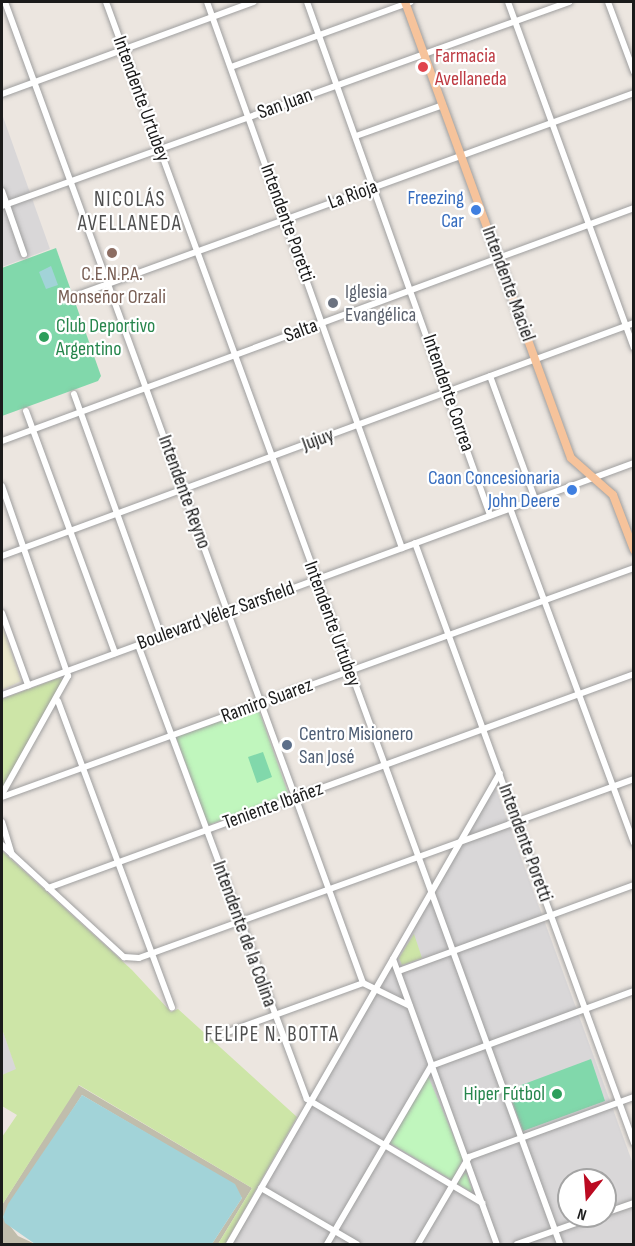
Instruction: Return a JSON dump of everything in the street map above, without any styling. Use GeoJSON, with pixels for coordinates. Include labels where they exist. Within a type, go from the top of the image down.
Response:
{"type":"FeatureCollection","features":[{"type":"Feature","properties":{"kind":"main road","name":"Intendente Maciel"},"geometry":{"type":"LineString","coordinates":[[407,2],[571,458],[613,495],[633,550]]}},
{"type":"Feature","properties":{"kind":"street","name":"Intendente Reyno"},"geometry":{"type":"LineString","coordinates":[[5,2],[363,983]]}},
{"type":"Feature","properties":{"kind":"street","name":"Intendente Urtubey"},"geometry":{"type":"LineString","coordinates":[[106,2],[560,1245]]}},
{"type":"Feature","properties":{"kind":"street","name":"Intendente Poretti"},"geometry":{"type":"LineString","coordinates":[[207,2],[324,323],[402,548]]}},
{"type":"Feature","properties":{"kind":"street"},"geometry":{"type":"LineString","coordinates":[[2,94],[254,2]]}},
{"type":"Feature","properties":{"kind":"street","name":"Intendente Correa"},"geometry":{"type":"LineString","coordinates":[[307,2],[449,392],[490,515]]}},
{"type":"Feature","properties":{"kind":"street"},"geometry":{"type":"LineString","coordinates":[[231,67],[407,2]]}},
{"type":"Feature","properties":{"kind":"street"},"geometry":{"type":"LineString","coordinates":[[508,2],[633,348]]}},
{"type":"Feature","properties":{"kind":"street","name":"San Juan"},"geometry":{"type":"LineString","coordinates":[[4,205],[569,2]]}},
{"type":"Feature","properties":{"kind":"street"},"geometry":{"type":"LineString","coordinates":[[608,2],[633,72]]}},
{"type":"Feature","properties":{"kind":"street","name":"La Rioja"},"geometry":{"type":"LineString","coordinates":[[72,297],[633,93]]}},
{"type":"Feature","properties":{"kind":"street"},"geometry":{"type":"LineString","coordinates":[[356,136],[443,105]]}},
{"type":"Feature","properties":{"kind":"street"},"geometry":{"type":"LineString","coordinates":[[2,191],[4,205],[24,254]]}},
{"type":"Feature","properties":{"kind":"street","name":"Salta"},"geometry":{"type":"LineString","coordinates":[[2,441],[633,208]]}},
{"type":"Feature","properties":{"kind":"street","name":"Jujuy"},"geometry":{"type":"LineString","coordinates":[[2,556],[633,323]]}},
{"type":"Feature","properties":{"kind":"street"},"geometry":{"type":"LineString","coordinates":[[489,376],[535,499]]}},
{"type":"Feature","properties":{"kind":"street"},"geometry":{"type":"LineString","coordinates":[[74,394],[161,636]]}},
{"type":"Feature","properties":{"kind":"street"},"geometry":{"type":"LineString","coordinates":[[26,411],[115,653]]}},
{"type":"Feature","properties":{"kind":"street","name":"Boulevard Vélez Sarsfield"},"geometry":{"type":"LineString","coordinates":[[2,695],[633,463]]}},
{"type":"Feature","properties":{"kind":"street"},"geometry":{"type":"LineString","coordinates":[[2,486],[68,670],[58,700],[2,795]]}},
{"type":"Feature","properties":{"kind":"street"},"geometry":{"type":"LineString","coordinates":[[510,508],[633,843]]}},
{"type":"Feature","properties":{"kind":"street","name":"Intendente Poretti"},"geometry":{"type":"LineString","coordinates":[[415,543],[633,1143]]}},
{"type":"Feature","properties":{"kind":"street","name":"Ramiro Suarez"},"geometry":{"type":"LineString","coordinates":[[2,795],[633,568]]}},
{"type":"Feature","properties":{"kind":"street"},"geometry":{"type":"LineString","coordinates":[[2,613],[28,685]]}},
{"type":"Feature","properties":{"kind":"street","name":"Intendente de la Colina"},"geometry":{"type":"LineString","coordinates":[[138,645],[274,1015],[303,1091],[311,1102]]}},
{"type":"Feature","properties":{"kind":"street","name":"Teniente Ibáñez"},"geometry":{"type":"LineString","coordinates":[[48,888],[633,674]]}},
{"type":"Feature","properties":{"kind":"street"},"geometry":{"type":"LineString","coordinates":[[58,700],[171,1008]]}},
{"type":"Feature","properties":{"kind":"street"},"geometry":{"type":"LineString","coordinates":[[229,1245],[500,773]]}},
{"type":"Feature","properties":{"kind":"street"},"geometry":{"type":"LineString","coordinates":[[2,845],[124,957],[139,958],[633,779]]}},
{"type":"Feature","properties":{"kind":"street"},"geometry":{"type":"LineString","coordinates":[[2,822],[12,855]]}},
{"type":"Feature","properties":{"kind":"street"},"geometry":{"type":"LineString","coordinates":[[399,971],[633,885]]}},
{"type":"Feature","properties":{"kind":"street"},"geometry":{"type":"LineString","coordinates":[[393,959],[497,1245]]}},
{"type":"Feature","properties":{"kind":"street"},"geometry":{"type":"LineString","coordinates":[[214,1037],[363,983],[377,987],[410,1006]]}},
{"type":"Feature","properties":{"kind":"street"},"geometry":{"type":"LineString","coordinates":[[327,1245],[431,1066],[633,991]]}},
{"type":"Feature","properties":{"kind":"street"},"geometry":{"type":"LineString","coordinates":[[418,1245],[467,1161],[633,1097]]}},
{"type":"Feature","properties":{"kind":"street"},"geometry":{"type":"LineString","coordinates":[[311,1102],[482,1203]]}},
{"type":"Feature","properties":{"kind":"street"},"geometry":{"type":"LineString","coordinates":[[261,1188],[357,1245]]}},
{"type":"Feature","properties":{"kind":"street"},"geometry":{"type":"LineString","coordinates":[[617,1209],[633,1203]]}},
{"type":"Feature","properties":{"kind":"street"},"geometry":{"type":"LineString","coordinates":[[517,1245],[563,1228]]}},
{"type":"Feature","properties":{"kind":"shaded area"},"geometry":{"type":"Polygon","coordinates":[[[2,114],[50,249],[2,267],[2,114]]]}},
{"type":"Feature","properties":{"kind":"shaded area"},"geometry":{"type":"Polygon","coordinates":[[[493,780],[633,1164],[633,1244],[229,1244],[493,780]]]}},
{"type":"Feature","properties":{"kind":"shaded area"},"geometry":{"type":"Polygon","coordinates":[[[2,1029],[17,1070],[2,1075],[2,1029]]]}},
{"type":"Feature","properties":{"kind":"shaded area"},"geometry":{"type":"Polygon","coordinates":[[[78,1085],[252,1188],[218,1244],[212,1244],[242,1198],[229,1182],[82,1095],[3,1217],[18,1236],[35,1244],[2,1244],[2,1205],[78,1085]]]}},
{"type":"Feature","properties":{"kind":"green space","name":"Club Deportivo Argentino"},"geometry":{"type":"Polygon","coordinates":[[[56,248],[101,376],[98,381],[2,416],[2,268],[56,248]]]}},
{"type":"Feature","properties":{"kind":"green space"},"geometry":{"type":"Polygon","coordinates":[[[2,625],[21,681],[2,690],[2,625]]]}},
{"type":"Feature","properties":{"kind":"green space"},"geometry":{"type":"Polygon","coordinates":[[[59,678],[63,680],[2,788],[2,699],[59,678]]]}},
{"type":"Feature","properties":{"kind":"green space"},"geometry":{"type":"Polygon","coordinates":[[[258,708],[289,796],[208,825],[176,737],[258,708]]]}},
{"type":"Feature","properties":{"kind":"green space"},"geometry":{"type":"Polygon","coordinates":[[[263,752],[272,777],[257,783],[248,757],[263,752]]]}},
{"type":"Feature","properties":{"kind":"green space"},"geometry":{"type":"Polygon","coordinates":[[[2,851],[132,970],[171,1012],[178,1009],[297,1117],[225,1244],[218,1244],[252,1188],[79,1085],[2,1205],[2,1137],[17,1115],[2,1106],[2,1075],[16,1069],[2,1029],[2,851]]]}},
{"type":"Feature","properties":{"kind":"green space"},"geometry":{"type":"Polygon","coordinates":[[[414,934],[422,958],[402,965],[399,958],[414,934]]]}},
{"type":"Feature","properties":{"kind":"green space","name":"Hiper Fútbol"},"geometry":{"type":"Polygon","coordinates":[[[591,1059],[605,1101],[523,1131],[508,1090],[591,1059]]]}},
{"type":"Feature","properties":{"kind":"green space"},"geometry":{"type":"Polygon","coordinates":[[[428,1076],[463,1159],[452,1180],[390,1143],[428,1076]]]}},
{"type":"Feature","properties":{"kind":"green space"},"geometry":{"type":"Polygon","coordinates":[[[466,1172],[472,1190],[471,1192],[457,1183],[466,1172]]]}},
{"type":"Feature","properties":{"kind":"water"},"geometry":{"type":"Polygon","coordinates":[[[51,266],[58,285],[46,289],[39,272],[51,266]]]}},
{"type":"Feature","properties":{"kind":"water"},"geometry":{"type":"Polygon","coordinates":[[[82,1095],[235,1184],[242,1198],[212,1244],[35,1244],[5,1223],[3,1217],[8,1204],[82,1095]]]}},
{"type":"Feature","properties":{"kind":"place","name":"Farmacia Avellaneda"},"geometry":{"type":"Point","coordinates":[423,67]}},
{"type":"Feature","properties":{"kind":"place","name":"Freezing Car"},"geometry":{"type":"Point","coordinates":[476,210]}},
{"type":"Feature","properties":{"kind":"place","name":"C.E.N.P.A. Monseñor Orzali"},"geometry":{"type":"Point","coordinates":[112,253]}},
{"type":"Feature","properties":{"kind":"place","name":"Iglesia Evangélica"},"geometry":{"type":"Point","coordinates":[333,303]}},
{"type":"Feature","properties":{"kind":"place","name":"Club Deportivo Argentino"},"geometry":{"type":"Point","coordinates":[44,337]}},
{"type":"Feature","properties":{"kind":"place","name":"Caon Concesionaria John Deere"},"geometry":{"type":"Point","coordinates":[572,490]}},
{"type":"Feature","properties":{"kind":"place","name":"Centro Misionero San José"},"geometry":{"type":"Point","coordinates":[287,745]}},
{"type":"Feature","properties":{"kind":"place","name":"Hiper Fútbol"},"geometry":{"type":"Point","coordinates":[557,1094]}},
{"type":"Feature","properties":{"kind":"district","name":"NICOLÁS AVELLANEDA"},"geometry":{"type":"Point","coordinates":[130,212]}},
{"type":"Feature","properties":{"kind":"district","name":"FELIPE N. BOTTA"},"geometry":{"type":"Point","coordinates":[272,1035]}}]}
